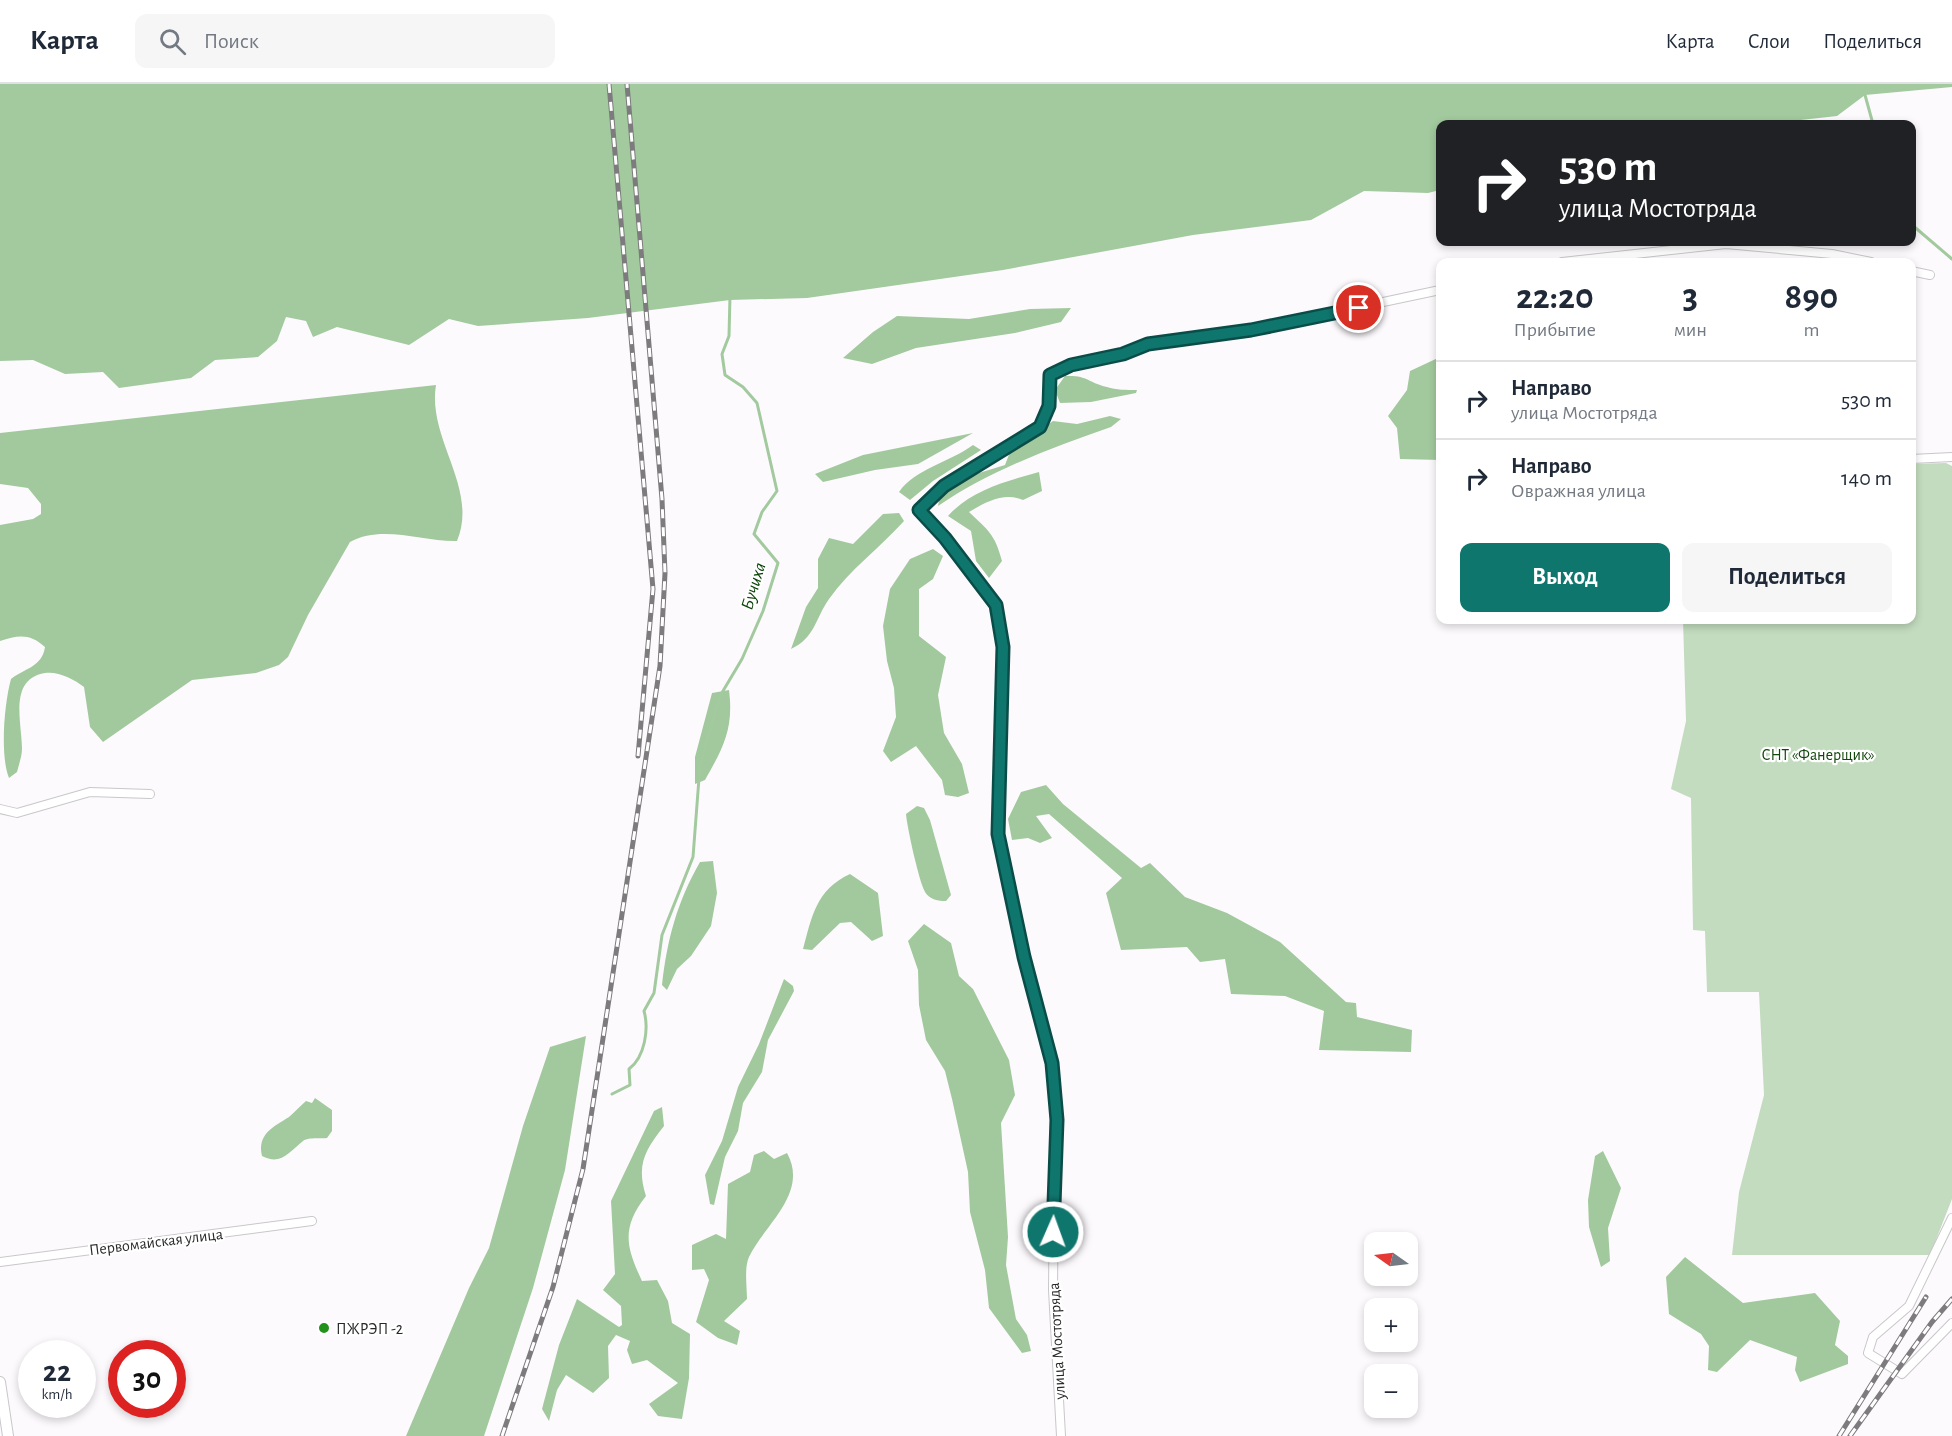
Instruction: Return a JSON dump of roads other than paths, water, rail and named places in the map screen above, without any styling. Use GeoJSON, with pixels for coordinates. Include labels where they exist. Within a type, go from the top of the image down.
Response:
{"type":"FeatureCollection","features":[{"type":"Feature","properties":{"kind":"street"},"geometry":{"type":"LineString","coordinates":[[1598,258],[1708,246]]}},
{"type":"Feature","properties":{"kind":"street"},"geometry":{"type":"LineString","coordinates":[[1747,246],[1852,258]]}},
{"type":"Feature","properties":{"kind":"street"},"geometry":{"type":"LineString","coordinates":[[1916,272],[1930,275]]}},
{"type":"Feature","properties":{"kind":"street","name":"улица Мостотряда"},"geometry":{"type":"LineString","coordinates":[[1061,1436],[1053,1290],[1055,1091],[1052,1063],[1024,957],[998,834],[1003,647],[996,605],[945,538],[919,510],[944,486],[1040,427],[1049,406],[1050,375],[1071,365],[1123,354],[1148,344],[1275,326],[1436,291]]}},
{"type":"Feature","properties":{"kind":"street"},"geometry":{"type":"LineString","coordinates":[[1916,459],[1952,457]]}},
{"type":"Feature","properties":{"kind":"street"},"geometry":{"type":"LineString","coordinates":[[0,809],[17,813],[90,792],[150,794]]}},
{"type":"Feature","properties":{"kind":"street"},"geometry":{"type":"LineString","coordinates":[[1952,1218],[1909,1306],[1873,1337],[1868,1353],[1902,1374],[1952,1323]]}},
{"type":"Feature","properties":{"kind":"street","name":"Первомайская улица"},"geometry":{"type":"LineString","coordinates":[[0,1262],[312,1221]]}},
{"type":"Feature","properties":{"kind":"street"},"geometry":{"type":"LineString","coordinates":[[0,1382],[8,1436]]}},
{"type":"Feature","properties":{"kind":"waterway"},"geometry":{"type":"LineString","coordinates":[[1865,95],[1872,120]]}},
{"type":"Feature","properties":{"kind":"waterway"},"geometry":{"type":"LineString","coordinates":[[1916,228],[1952,259]]}},
{"type":"Feature","properties":{"kind":"waterway","name":"Бучиха"},"geometry":{"type":"LineString","coordinates":[[612,1094],[630,1085],[629,1069],[642,1050],[646,1034],[644,1011],[654,993],[662,935],[693,857],[700,765],[720,696],[742,659],[763,611],[778,563],[754,534],[762,512],[777,491],[757,403],[743,387],[725,375],[722,354],[729,336],[730,296]]}},
{"type":"Feature","properties":{"kind":"railway"},"geometry":{"type":"LineString","coordinates":[[609,84],[653,589],[638,756]]}},
{"type":"Feature","properties":{"kind":"railway"},"geometry":{"type":"LineString","coordinates":[[502,1436],[553,1287],[583,1169],[660,666],[665,573],[662,499],[627,84]]}},
{"type":"Feature","properties":{"kind":"railway"},"geometry":{"type":"LineString","coordinates":[[1839,1436],[1926,1297]]}},
{"type":"Feature","properties":{"kind":"railway"},"geometry":{"type":"LineString","coordinates":[[1850,1436],[1932,1322],[1952,1299]]}},
{"type":"Feature","properties":{"kind":"place","name":"ПЖРЭП -2"},"geometry":{"type":"Point","coordinates":[324,1328]}},
{"type":"Feature","properties":{"kind":"park label","name":"СНТ «Фанерщик»"},"geometry":{"type":"Point","coordinates":[1818,754]}}]}
